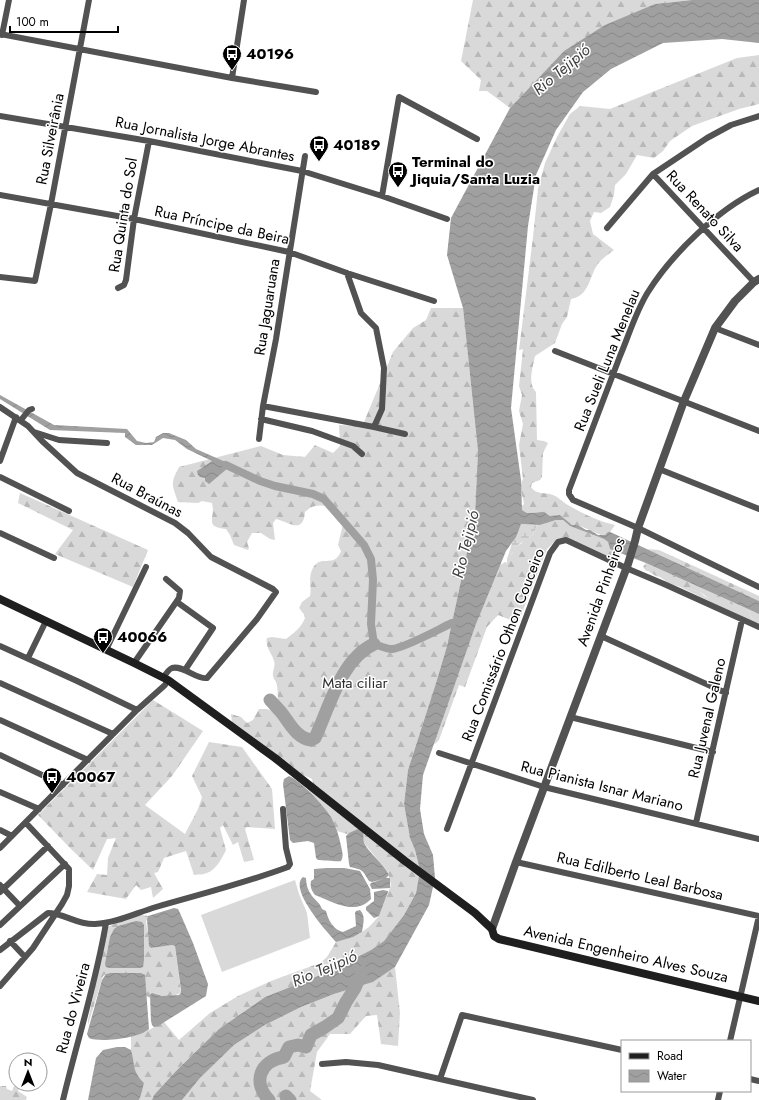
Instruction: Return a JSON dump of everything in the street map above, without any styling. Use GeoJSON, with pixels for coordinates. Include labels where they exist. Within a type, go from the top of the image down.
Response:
{"type":"FeatureCollection","features":[{"type":"Feature","properties":{"kind":"main road","name":"Avenida Engenheiro Alves Souza"},"geometry":{"type":"LineString","coordinates":[[0,599],[134,663],[165,679],[186,693],[275,758],[405,860],[476,913],[492,929],[494,936],[499,939],[759,1001]]}},
{"type":"Feature","properties":{"kind":"street"},"geometry":{"type":"LineString","coordinates":[[8,0],[1,34],[232,78],[316,92]]}},
{"type":"Feature","properties":{"kind":"street","name":"Rua Silveirânia"},"geometry":{"type":"LineString","coordinates":[[0,277],[35,281],[89,0]]}},
{"type":"Feature","properties":{"kind":"street"},"geometry":{"type":"LineString","coordinates":[[232,78],[244,0]]}},
{"type":"Feature","properties":{"kind":"street"},"geometry":{"type":"LineString","coordinates":[[382,196],[399,97],[477,139]]}},
{"type":"Feature","properties":{"kind":"street","name":"Rua Jornalista Jorge Abrantes"},"geometry":{"type":"LineString","coordinates":[[0,116],[149,141],[302,171],[382,196],[447,219]]}},
{"type":"Feature","properties":{"kind":"street"},"geometry":{"type":"LineString","coordinates":[[607,228],[653,174],[707,138],[731,125],[759,116]]}},
{"type":"Feature","properties":{"kind":"street","name":"Rua Quinta do Sol"},"geometry":{"type":"LineString","coordinates":[[118,288],[124,285],[126,280],[134,219],[149,141]]}},
{"type":"Feature","properties":{"kind":"street","name":"Rua Jaguaruana"},"geometry":{"type":"LineString","coordinates":[[259,439],[263,406],[276,339],[302,171],[306,156]]}},
{"type":"Feature","properties":{"kind":"street","name":"Rua Renato Silva"},"geometry":{"type":"LineString","coordinates":[[653,174],[704,229],[756,280]]}},
{"type":"Feature","properties":{"kind":"street","name":"Rua Sueli Luna Menelau"},"geometry":{"type":"LineString","coordinates":[[638,528],[572,500],[569,490],[613,374],[647,293],[679,252],[704,229],[734,204],[759,190]]}},
{"type":"Feature","properties":{"kind":"street","name":"Rua Príncipe da Beira"},"geometry":{"type":"LineString","coordinates":[[0,195],[134,219],[289,252],[347,273],[434,301]]}},
{"type":"Feature","properties":{"kind":"street"},"geometry":{"type":"LineString","coordinates":[[347,273],[361,313],[376,328],[384,368],[382,409],[374,427]]}},
{"type":"Feature","properties":{"kind":"street","name":"Avenida Pinheiros"},"geometry":{"type":"LineString","coordinates":[[492,929],[627,566],[638,528],[684,401],[715,328],[735,301],[756,280]]}},
{"type":"Feature","properties":{"kind":"street"},"geometry":{"type":"LineString","coordinates":[[715,328],[759,345]]}},
{"type":"Feature","properties":{"kind":"street"},"geometry":{"type":"LineString","coordinates":[[555,351],[759,430]]}},
{"type":"Feature","properties":{"kind":"street","name":"Rua Braúnas"},"geometry":{"type":"LineString","coordinates":[[0,406],[20,418],[42,441],[77,473],[175,523],[188,533],[211,557],[276,592],[252,625],[207,678],[203,679],[185,670]]}},
{"type":"Feature","properties":{"kind":"street"},"geometry":{"type":"LineString","coordinates":[[263,406],[405,434]]}},
{"type":"Feature","properties":{"kind":"street"},"geometry":{"type":"LineString","coordinates":[[0,462],[20,418],[31,409]]}},
{"type":"Feature","properties":{"kind":"street"},"geometry":{"type":"LineString","coordinates":[[261,419],[312,431],[353,446],[362,454]]}},
{"type":"Feature","properties":{"kind":"street"},"geometry":{"type":"LineString","coordinates":[[34,432],[59,440],[107,443]]}},
{"type":"Feature","properties":{"kind":"street"},"geometry":{"type":"LineString","coordinates":[[659,469],[759,509]]}},
{"type":"Feature","properties":{"kind":"street"},"geometry":{"type":"LineString","coordinates":[[0,477],[69,512]]}},
{"type":"Feature","properties":{"kind":"street"},"geometry":{"type":"LineString","coordinates":[[638,528],[759,587]]}},
{"type":"Feature","properties":{"kind":"street"},"geometry":{"type":"LineString","coordinates":[[0,533],[54,558]]}},
{"type":"Feature","properties":{"kind":"street","name":"Rua Comissário Othon Couceiro"},"geometry":{"type":"LineString","coordinates":[[448,829],[550,553],[558,542],[566,540],[627,566],[759,627]]}},
{"type":"Feature","properties":{"kind":"street"},"geometry":{"type":"LineString","coordinates":[[106,650],[146,566]]}},
{"type":"Feature","properties":{"kind":"street"},"geometry":{"type":"LineString","coordinates":[[134,663],[177,602],[180,590],[166,579]]}},
{"type":"Feature","properties":{"kind":"street"},"geometry":{"type":"LineString","coordinates":[[0,848],[137,710],[165,685],[165,679],[171,668],[185,670],[212,631],[213,626],[177,602]]}},
{"type":"Feature","properties":{"kind":"street","name":"Rua Juvenal Galeno"},"geometry":{"type":"LineString","coordinates":[[696,823],[742,620]]}},
{"type":"Feature","properties":{"kind":"street"},"geometry":{"type":"LineString","coordinates":[[28,658],[46,621]]}},
{"type":"Feature","properties":{"kind":"street"},"geometry":{"type":"LineString","coordinates":[[601,636],[726,693]]}},
{"type":"Feature","properties":{"kind":"street"},"geometry":{"type":"LineString","coordinates":[[0,646],[137,710]]}},
{"type":"Feature","properties":{"kind":"street"},"geometry":{"type":"LineString","coordinates":[[0,683],[113,734]]}},
{"type":"Feature","properties":{"kind":"street"},"geometry":{"type":"LineString","coordinates":[[570,717],[713,752]]}},
{"type":"Feature","properties":{"kind":"street"},"geometry":{"type":"LineString","coordinates":[[0,720],[88,760]]}},
{"type":"Feature","properties":{"kind":"street","name":"Rua Pianista Isnar Mariano"},"geometry":{"type":"LineString","coordinates":[[439,753],[544,787],[759,839]]}},
{"type":"Feature","properties":{"kind":"street"},"geometry":{"type":"LineString","coordinates":[[0,755],[63,785]]}},
{"type":"Feature","properties":{"kind":"street"},"geometry":{"type":"LineString","coordinates":[[0,792],[39,809]]}},
{"type":"Feature","properties":{"kind":"street"},"geometry":{"type":"LineString","coordinates":[[0,950],[44,914],[57,913],[79,922],[94,924],[106,923],[157,907],[225,889],[286,868],[290,864],[286,848],[283,809]]}},
{"type":"Feature","properties":{"kind":"street"},"geometry":{"type":"LineString","coordinates":[[0,986],[25,957],[57,913],[67,895],[69,886],[69,869],[26,823]]}},
{"type":"Feature","properties":{"kind":"street"},"geometry":{"type":"LineString","coordinates":[[0,830],[12,836]]}},
{"type":"Feature","properties":{"kind":"street"},"geometry":{"type":"LineString","coordinates":[[20,906],[1,889],[48,846]]}},
{"type":"Feature","properties":{"kind":"street","name":"Rua Edilberto Leal Barbosa"},"geometry":{"type":"LineString","coordinates":[[516,862],[759,916]]}},
{"type":"Feature","properties":{"kind":"street"},"geometry":{"type":"LineString","coordinates":[[0,925],[65,864]]}},
{"type":"Feature","properties":{"kind":"street"},"geometry":{"type":"LineString","coordinates":[[730,1040],[759,916]]}},
{"type":"Feature","properties":{"kind":"street","name":"Rua do Viveira"},"geometry":{"type":"LineString","coordinates":[[63,1100],[75,1048],[87,1009],[101,953],[106,923]]}},
{"type":"Feature","properties":{"kind":"street"},"geometry":{"type":"LineString","coordinates":[[10,941],[25,957]]}},
{"type":"Feature","properties":{"kind":"street"},"geometry":{"type":"LineString","coordinates":[[440,1079],[462,1015],[621,1050]]}},
{"type":"Feature","properties":{"kind":"street"},"geometry":{"type":"LineString","coordinates":[[322,1064],[346,1062],[378,1065],[534,1100]]}},
{"type":"Feature","properties":{"kind":"green space"},"geometry":{"type":"Polygon","coordinates":[[[473,0],[692,0],[655,4],[564,51],[510,108],[487,91],[479,91],[481,80],[461,61],[473,0]]]}},
{"type":"Feature","properties":{"kind":"green space"},"geometry":{"type":"Polygon","coordinates":[[[759,55],[759,104],[739,109],[692,126],[670,141],[663,151],[654,158],[637,155],[626,174],[615,185],[614,195],[610,207],[601,213],[594,212],[590,221],[593,234],[614,250],[597,265],[588,286],[582,294],[571,299],[567,317],[562,324],[555,343],[535,356],[531,380],[533,388],[536,392],[537,440],[548,443],[543,453],[542,477],[540,480],[532,483],[531,487],[535,491],[555,496],[566,504],[590,516],[615,525],[610,532],[605,535],[601,535],[578,525],[572,525],[558,516],[550,516],[537,512],[527,513],[522,510],[522,506],[524,504],[521,485],[523,479],[519,445],[523,424],[519,411],[522,395],[519,386],[523,349],[519,350],[538,189],[545,163],[557,137],[570,114],[580,106],[610,109],[737,58],[759,55]]]}},
{"type":"Feature","properties":{"kind":"green space","name":"Mata ciliar"},"geometry":{"type":"Polygon","coordinates":[[[431,308],[463,308],[478,451],[475,515],[447,646],[408,770],[404,804],[410,838],[420,870],[416,893],[404,915],[384,941],[371,950],[328,972],[265,997],[219,1029],[176,1071],[154,1095],[152,1100],[139,1100],[144,1083],[134,1071],[131,1036],[147,1031],[164,1022],[179,1040],[210,1013],[238,996],[271,981],[320,963],[327,957],[336,942],[359,934],[369,927],[379,916],[391,885],[388,872],[364,843],[363,832],[347,834],[337,831],[334,824],[307,790],[313,783],[312,779],[280,764],[232,723],[231,714],[241,717],[247,723],[253,720],[259,709],[267,709],[272,711],[278,709],[280,706],[277,685],[273,677],[274,663],[268,647],[267,638],[272,637],[286,639],[301,625],[305,618],[304,614],[299,608],[302,602],[310,596],[310,577],[312,570],[319,562],[331,561],[335,559],[341,551],[338,545],[343,524],[342,520],[330,507],[314,506],[305,512],[304,519],[298,525],[276,519],[273,523],[275,540],[270,539],[261,533],[252,533],[247,542],[249,548],[248,550],[234,545],[226,529],[219,528],[213,524],[212,503],[202,501],[198,503],[178,502],[173,487],[174,477],[179,467],[261,446],[283,455],[305,457],[315,445],[333,453],[340,446],[339,425],[358,426],[364,422],[393,352],[413,328],[426,320],[431,308]]]}},
{"type":"Feature","properties":{"kind":"green space"},"geometry":{"type":"Polygon","coordinates":[[[20,493],[148,550],[133,587],[55,554],[73,530],[18,503],[20,493]]]}},
{"type":"Feature","properties":{"kind":"green space"},"geometry":{"type":"Polygon","coordinates":[[[556,520],[563,520],[570,526],[604,539],[608,542],[610,549],[618,551],[621,557],[620,559],[609,557],[561,538],[556,540],[547,549],[520,618],[513,621],[498,615],[487,627],[465,687],[459,685],[439,740],[435,744],[432,742],[497,567],[505,562],[507,563],[509,555],[512,554],[515,547],[522,543],[524,539],[533,535],[537,525],[556,520]]]}},
{"type":"Feature","properties":{"kind":"green space"},"geometry":{"type":"Polygon","coordinates":[[[521,524],[537,525],[533,535],[515,547],[514,551],[507,559],[515,534],[521,524]]]}},
{"type":"Feature","properties":{"kind":"green space"},"geometry":{"type":"Polygon","coordinates":[[[647,549],[659,550],[759,596],[759,601],[647,549]]]}},
{"type":"Feature","properties":{"kind":"green space"},"geometry":{"type":"Polygon","coordinates":[[[646,563],[759,614],[759,624],[752,618],[748,611],[741,609],[739,611],[736,606],[725,602],[721,603],[711,600],[700,592],[670,584],[660,577],[646,571],[643,567],[646,563]]]}},
{"type":"Feature","properties":{"kind":"green space"},"geometry":{"type":"Polygon","coordinates":[[[676,585],[700,592],[704,596],[715,601],[727,602],[748,611],[759,625],[676,585]]]}},
{"type":"Feature","properties":{"kind":"green space"},"geometry":{"type":"Polygon","coordinates":[[[153,700],[203,731],[172,776],[145,805],[185,834],[198,809],[202,797],[192,776],[209,742],[242,747],[272,789],[275,829],[247,827],[245,829],[254,860],[244,862],[238,842],[233,845],[223,825],[220,828],[226,850],[216,867],[205,874],[194,875],[186,851],[164,858],[158,872],[154,873],[163,889],[153,898],[151,887],[141,890],[136,885],[126,899],[87,892],[97,874],[107,875],[108,858],[116,838],[107,839],[93,870],[38,815],[153,700]]]}},
{"type":"Feature","properties":{"kind":"green space"},"geometry":{"type":"Polygon","coordinates":[[[295,880],[307,913],[310,938],[222,972],[201,915],[295,880]]]}},
{"type":"Feature","properties":{"kind":"green space"},"geometry":{"type":"Polygon","coordinates":[[[142,915],[148,916],[146,922],[151,948],[172,945],[175,946],[181,993],[168,996],[152,994],[150,995],[150,998],[145,995],[145,976],[110,973],[106,974],[103,976],[88,1025],[108,927],[117,922],[142,915]]]}},
{"type":"Feature","properties":{"kind":"green space"},"geometry":{"type":"Polygon","coordinates":[[[395,967],[400,1013],[398,1046],[381,1044],[377,1015],[366,1016],[350,1034],[330,1034],[317,1052],[310,1091],[322,1100],[182,1100],[200,1078],[234,1045],[265,1025],[301,1007],[334,994],[373,982],[395,967]]]}},
{"type":"Feature","properties":{"kind":"green space"},"geometry":{"type":"Polygon","coordinates":[[[0,1086],[6,1086],[8,1092],[20,1092],[27,1097],[26,1100],[0,1100],[0,1086]]]}},
{"type":"Feature","properties":{"kind":"water","name":"Rio Tejipió"},"geometry":{"type":"Polygon","coordinates":[[[692,0],[759,0],[759,43],[722,39],[663,43],[611,69],[583,92],[556,130],[536,175],[528,226],[511,408],[521,480],[522,510],[527,513],[544,512],[550,516],[560,515],[572,525],[578,525],[598,535],[605,535],[610,532],[759,601],[759,614],[646,563],[610,549],[608,542],[604,539],[570,526],[563,520],[556,520],[540,525],[521,524],[516,537],[506,551],[476,624],[423,775],[420,809],[424,834],[433,855],[435,878],[429,905],[395,967],[373,982],[334,994],[301,1007],[265,1025],[234,1045],[200,1078],[182,1100],[152,1100],[154,1095],[176,1071],[219,1029],[265,997],[328,972],[371,950],[384,941],[404,915],[416,893],[420,870],[410,838],[404,804],[408,770],[447,646],[475,515],[478,451],[463,308],[447,255],[451,218],[510,108],[564,51],[605,25],[655,4],[692,0]]]}},
{"type":"Feature","properties":{"kind":"water"},"geometry":{"type":"Polygon","coordinates":[[[0,395],[54,425],[127,429],[137,441],[146,443],[154,442],[156,437],[163,433],[169,433],[186,440],[196,449],[237,467],[234,470],[228,468],[209,484],[205,481],[205,478],[198,475],[197,471],[212,461],[187,449],[175,440],[163,438],[152,445],[136,445],[125,437],[125,433],[50,430],[0,399],[0,395]]]}},
{"type":"Feature","properties":{"kind":"water"},"geometry":{"type":"Polygon","coordinates":[[[289,776],[300,783],[312,794],[331,817],[336,827],[343,855],[341,861],[318,860],[316,858],[314,843],[308,841],[293,843],[290,840],[283,784],[284,779],[289,776]]]}},
{"type":"Feature","properties":{"kind":"water"},"geometry":{"type":"Polygon","coordinates":[[[358,829],[363,830],[364,843],[366,847],[387,871],[389,875],[386,878],[390,878],[390,888],[372,889],[370,885],[371,883],[383,879],[372,882],[369,881],[362,871],[350,867],[346,836],[358,829]]]}},
{"type":"Feature","properties":{"kind":"water"},"geometry":{"type":"Polygon","coordinates":[[[344,868],[360,871],[370,889],[371,899],[358,907],[351,907],[336,904],[315,895],[311,885],[311,881],[314,879],[314,869],[344,868]]]}},
{"type":"Feature","properties":{"kind":"water"},"geometry":{"type":"Polygon","coordinates":[[[303,877],[306,878],[306,883],[311,894],[322,909],[326,911],[330,921],[336,929],[343,932],[356,926],[355,913],[356,911],[360,910],[364,917],[362,932],[353,937],[336,942],[310,910],[304,900],[300,883],[303,877]]]}},
{"type":"Feature","properties":{"kind":"water"},"geometry":{"type":"Polygon","coordinates":[[[383,890],[388,892],[379,916],[374,918],[366,910],[366,907],[374,901],[374,892],[383,890]]]}},
{"type":"Feature","properties":{"kind":"water"},"geometry":{"type":"Polygon","coordinates":[[[174,908],[178,909],[180,913],[208,984],[206,996],[154,1027],[151,1021],[150,995],[152,993],[162,996],[179,995],[181,990],[175,946],[172,945],[151,948],[149,946],[147,919],[148,916],[174,908]]]}},
{"type":"Feature","properties":{"kind":"water"},"geometry":{"type":"Polygon","coordinates":[[[136,921],[142,922],[144,925],[143,967],[106,967],[105,964],[110,937],[114,929],[118,926],[136,921]]]}},
{"type":"Feature","properties":{"kind":"water"},"geometry":{"type":"Polygon","coordinates":[[[141,973],[145,975],[149,1029],[137,1035],[120,1039],[102,1040],[89,1038],[87,1034],[102,980],[106,974],[141,973]]]}},
{"type":"Feature","properties":{"kind":"water"},"geometry":{"type":"Polygon","coordinates":[[[125,1047],[131,1050],[135,1071],[144,1083],[139,1100],[88,1100],[96,1058],[103,1050],[125,1047]]]}},
{"type":"Feature","properties":{"kind":"waterway"},"geometry":{"type":"LineString","coordinates":[[226,465],[260,481],[275,486],[313,494],[324,499],[364,545],[371,559],[373,580],[371,624],[374,644],[390,649],[398,648],[452,623]]}},
{"type":"Feature","properties":{"kind":"waterway"},"geometry":{"type":"LineString","coordinates":[[270,700],[297,733],[306,739],[311,740],[315,738],[337,685],[345,672],[363,651],[374,644]]}},
{"type":"Feature","properties":{"kind":"waterway"},"geometry":{"type":"LineString","coordinates":[[269,1100],[264,1093],[260,1080],[261,1073],[264,1068],[276,1059],[284,1057],[289,1047],[298,1045],[306,1047],[311,1035],[338,1018],[362,972]]}},
{"type":"Feature","properties":{"kind":"waterway"},"geometry":{"type":"LineString","coordinates":[[287,1100],[286,1096],[290,1100]]}},
{"type":"Feature","properties":{"kind":"place","name":"40196"},"geometry":{"type":"Point","coordinates":[232,71]}},
{"type":"Feature","properties":{"kind":"place","name":"40189"},"geometry":{"type":"Point","coordinates":[319,162]}},
{"type":"Feature","properties":{"kind":"place","name":"Terminal do Jiquia/Santa Luzia"},"geometry":{"type":"Point","coordinates":[398,188]}},
{"type":"Feature","properties":{"kind":"place","name":"40066"},"geometry":{"type":"Point","coordinates":[103,654]}},
{"type":"Feature","properties":{"kind":"place","name":"40067"},"geometry":{"type":"Point","coordinates":[52,794]}}]}
